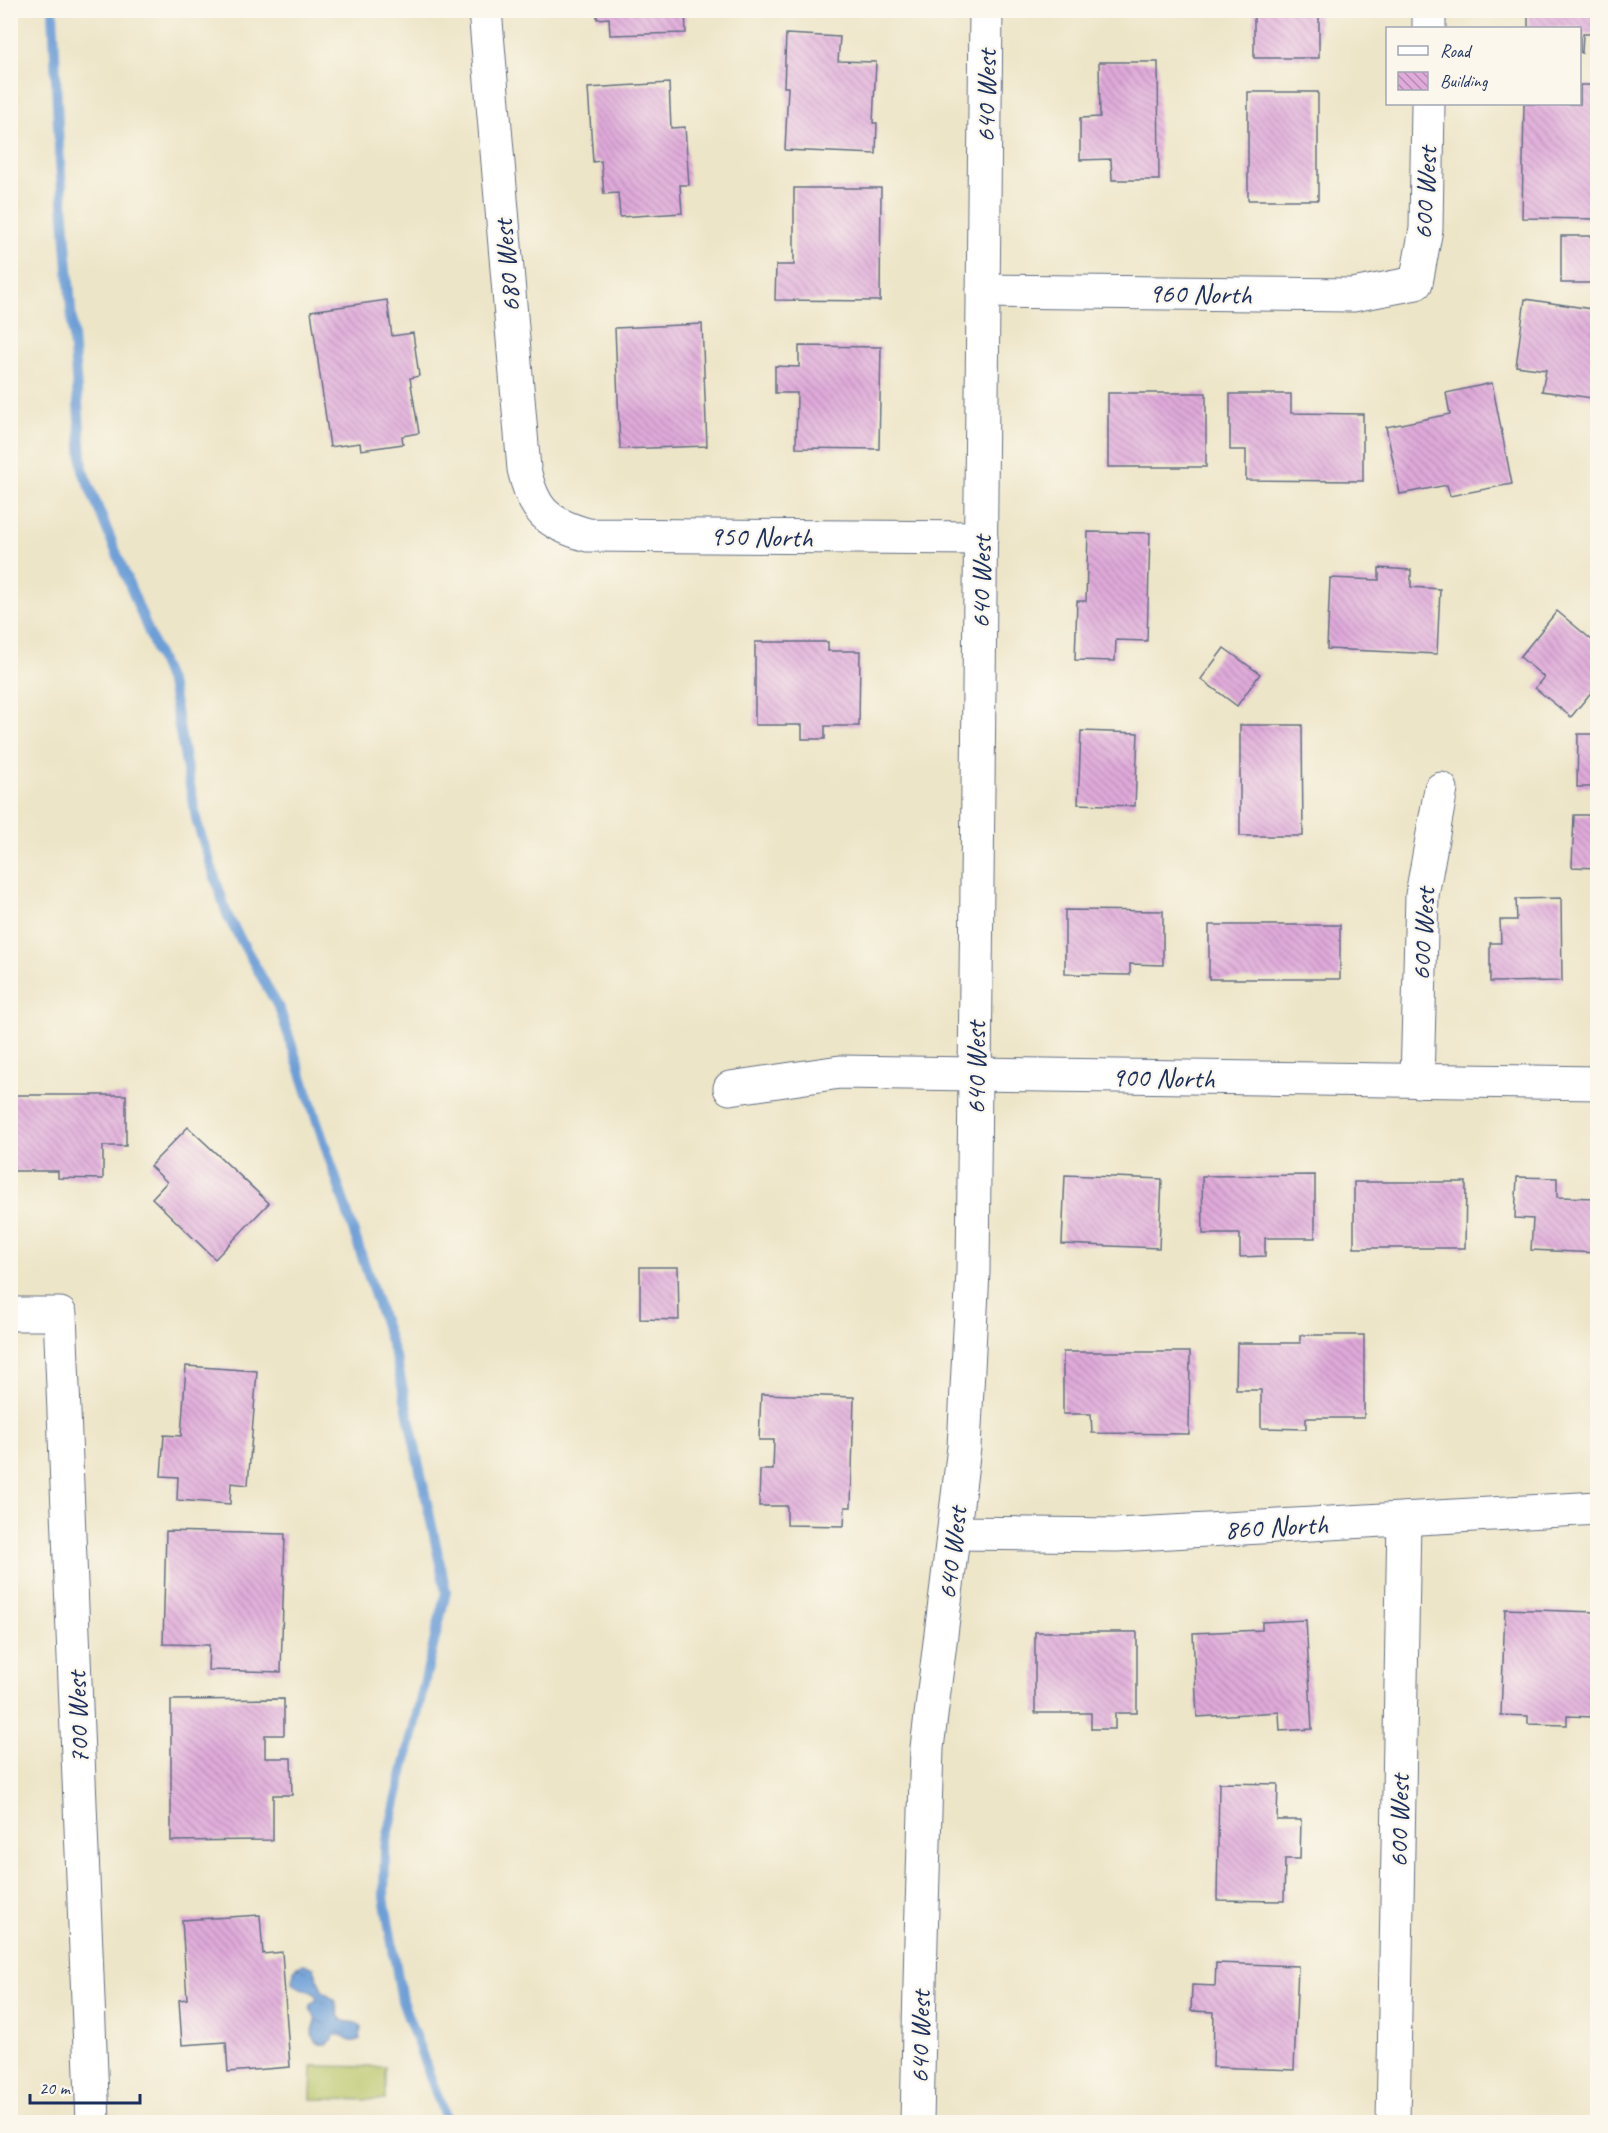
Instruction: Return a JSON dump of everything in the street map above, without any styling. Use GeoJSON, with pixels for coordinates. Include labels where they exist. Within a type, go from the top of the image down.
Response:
{"type":"FeatureCollection","features":[{"type":"Feature","properties":{"kind":"street","name":"680 West"},"geometry":{"type":"LineString","coordinates":[[485,10],[524,469],[535,503],[546,516]]}},
{"type":"Feature","properties":{"kind":"street","name":"640 West"},"geometry":{"type":"LineString","coordinates":[[917,2122],[927,1748],[955,1533],[967,1411],[973,1271],[986,10]]}},
{"type":"Feature","properties":{"kind":"street"},"geometry":{"type":"LineString","coordinates":[[1429,10],[1429,27]]}},
{"type":"Feature","properties":{"kind":"street","name":"600 West"},"geometry":{"type":"LineString","coordinates":[[1416,283],[1426,229],[1428,105]]}},
{"type":"Feature","properties":{"kind":"street","name":"960 North"},"geometry":{"type":"LineString","coordinates":[[983,291],[1353,295],[1416,283]]}},
{"type":"Feature","properties":{"kind":"street","name":"950 North"},"geometry":{"type":"LineString","coordinates":[[546,516],[565,529],[588,534],[981,538]]}},
{"type":"Feature","properties":{"kind":"street","name":"600 West"},"geometry":{"type":"LineString","coordinates":[[1417,1081],[1422,895],[1442,789]]}},
{"type":"Feature","properties":{"kind":"street","name":"900 North"},"geometry":{"type":"LineString","coordinates":[[730,1088],[840,1071],[1598,1083]]}},
{"type":"Feature","properties":{"kind":"street","name":"700 West"},"geometry":{"type":"LineString","coordinates":[[10,1314],[60,1314],[93,2122]]}},
{"type":"Feature","properties":{"kind":"street","name":"860 North"},"geometry":{"type":"LineString","coordinates":[[955,1533],[1117,1535],[1598,1508]]}},
{"type":"Feature","properties":{"kind":"street","name":"600 West"},"geometry":{"type":"LineString","coordinates":[[1393,2122],[1404,1519]]}},
{"type":"Feature","properties":{"kind":"green space"},"geometry":{"type":"Polygon","coordinates":[[[312,2066],[385,2067],[385,2100],[311,2099],[312,2066]]]}},
{"type":"Feature","properties":{"kind":"water"},"geometry":{"type":"Polygon","coordinates":[[[304,1964],[314,1968],[322,1991],[335,2001],[339,2017],[343,2021],[356,2023],[361,2027],[360,2039],[352,2041],[341,2035],[335,2035],[327,2044],[320,2044],[314,2040],[312,2034],[316,2021],[310,2007],[317,1999],[316,1995],[293,1983],[294,1971],[297,1966],[304,1964]]]}},
{"type":"Feature","properties":{"kind":"building"},"geometry":{"type":"Polygon","coordinates":[[[597,10],[685,10],[686,33],[610,35],[609,18],[597,19],[597,10]]]}},
{"type":"Feature","properties":{"kind":"building"},"geometry":{"type":"Polygon","coordinates":[[[1254,10],[1319,10],[1319,58],[1254,58],[1254,10]]]}},
{"type":"Feature","properties":{"kind":"building"},"geometry":{"type":"Polygon","coordinates":[[[1528,10],[1598,10],[1598,34],[1583,34],[1582,53],[1581,27],[1528,27],[1528,10]]]}},
{"type":"Feature","properties":{"kind":"building"},"geometry":{"type":"Polygon","coordinates":[[[786,34],[840,37],[838,61],[876,62],[873,123],[877,123],[876,154],[785,150],[788,87],[784,87],[786,34]]]}},
{"type":"Feature","properties":{"kind":"building"},"geometry":{"type":"Polygon","coordinates":[[[1099,62],[1158,62],[1159,180],[1112,180],[1111,159],[1080,160],[1080,118],[1100,117],[1099,62]]]}},
{"type":"Feature","properties":{"kind":"building"},"geometry":{"type":"Polygon","coordinates":[[[669,83],[671,128],[685,127],[689,185],[680,185],[682,213],[620,217],[618,193],[604,194],[601,161],[593,162],[588,88],[669,83]]]}},
{"type":"Feature","properties":{"kind":"building"},"geometry":{"type":"Polygon","coordinates":[[[1581,85],[1598,85],[1598,219],[1522,218],[1524,105],[1581,105],[1581,85]]]}},
{"type":"Feature","properties":{"kind":"building"},"geometry":{"type":"Polygon","coordinates":[[[1248,92],[1318,92],[1318,200],[1248,200],[1248,92]]]}},
{"type":"Feature","properties":{"kind":"building"},"geometry":{"type":"Polygon","coordinates":[[[794,188],[881,188],[880,301],[775,300],[776,265],[794,265],[794,188]]]}},
{"type":"Feature","properties":{"kind":"building"},"geometry":{"type":"Polygon","coordinates":[[[1561,236],[1598,236],[1598,283],[1561,283],[1561,236]]]}},
{"type":"Feature","properties":{"kind":"building"},"geometry":{"type":"Polygon","coordinates":[[[1525,299],[1598,310],[1598,361],[1592,398],[1542,391],[1546,370],[1516,366],[1525,299]]]}},
{"type":"Feature","properties":{"kind":"building"},"geometry":{"type":"Polygon","coordinates":[[[387,300],[392,336],[413,333],[419,376],[410,378],[419,433],[402,436],[403,444],[361,450],[360,443],[330,447],[311,311],[387,300]]]}},
{"type":"Feature","properties":{"kind":"building"},"geometry":{"type":"Polygon","coordinates":[[[702,324],[707,446],[620,449],[615,328],[702,324]]]}},
{"type":"Feature","properties":{"kind":"building"},"geometry":{"type":"Polygon","coordinates":[[[799,346],[881,347],[879,449],[796,448],[797,393],[775,393],[775,366],[799,367],[799,346]]]}},
{"type":"Feature","properties":{"kind":"building"},"geometry":{"type":"Polygon","coordinates":[[[1492,383],[1512,484],[1450,496],[1447,485],[1400,494],[1386,427],[1450,414],[1446,393],[1492,383]]]}},
{"type":"Feature","properties":{"kind":"building"},"geometry":{"type":"Polygon","coordinates":[[[1108,393],[1206,393],[1206,467],[1108,467],[1108,393]]]}},
{"type":"Feature","properties":{"kind":"building"},"geometry":{"type":"Polygon","coordinates":[[[1230,394],[1291,394],[1291,413],[1363,414],[1363,481],[1246,480],[1246,450],[1230,450],[1230,394]]]}},
{"type":"Feature","properties":{"kind":"building"},"geometry":{"type":"Polygon","coordinates":[[[1088,532],[1150,533],[1147,641],[1116,640],[1115,661],[1075,660],[1077,601],[1086,601],[1088,532]]]}},
{"type":"Feature","properties":{"kind":"building"},"geometry":{"type":"Polygon","coordinates":[[[1379,568],[1411,570],[1411,587],[1440,589],[1437,654],[1327,649],[1330,578],[1379,580],[1379,568]]]}},
{"type":"Feature","properties":{"kind":"building"},"geometry":{"type":"Polygon","coordinates":[[[1557,611],[1598,645],[1598,684],[1571,717],[1535,688],[1544,677],[1520,657],[1557,611]]]}},
{"type":"Feature","properties":{"kind":"building"},"geometry":{"type":"Polygon","coordinates":[[[755,642],[828,642],[828,651],[860,651],[859,726],[825,726],[825,739],[802,739],[802,725],[755,725],[755,642]]]}},
{"type":"Feature","properties":{"kind":"building"},"geometry":{"type":"Polygon","coordinates":[[[1224,648],[1260,674],[1237,706],[1201,679],[1224,648]]]}},
{"type":"Feature","properties":{"kind":"building"},"geometry":{"type":"Polygon","coordinates":[[[1240,725],[1302,725],[1303,836],[1240,836],[1240,725]]]}},
{"type":"Feature","properties":{"kind":"building"},"geometry":{"type":"Polygon","coordinates":[[[1081,731],[1138,733],[1135,806],[1078,804],[1081,731]]]}},
{"type":"Feature","properties":{"kind":"building"},"geometry":{"type":"Polygon","coordinates":[[[1578,734],[1598,734],[1598,787],[1577,787],[1578,734]]]}},
{"type":"Feature","properties":{"kind":"building"},"geometry":{"type":"Polygon","coordinates":[[[1574,815],[1598,815],[1598,868],[1572,867],[1574,815]]]}},
{"type":"Feature","properties":{"kind":"building"},"geometry":{"type":"Polygon","coordinates":[[[1561,898],[1562,981],[1490,982],[1490,943],[1501,943],[1500,920],[1517,920],[1516,899],[1561,898]]]}},
{"type":"Feature","properties":{"kind":"building"},"geometry":{"type":"Polygon","coordinates":[[[1065,910],[1163,911],[1163,965],[1130,964],[1130,975],[1065,974],[1065,910]]]}},
{"type":"Feature","properties":{"kind":"building"},"geometry":{"type":"Polygon","coordinates":[[[1209,925],[1340,925],[1340,979],[1209,979],[1209,925]]]}},
{"type":"Feature","properties":{"kind":"building"},"geometry":{"type":"Polygon","coordinates":[[[10,1095],[126,1095],[126,1146],[103,1146],[103,1179],[58,1178],[58,1171],[10,1171],[10,1095]]]}},
{"type":"Feature","properties":{"kind":"building"},"geometry":{"type":"Polygon","coordinates":[[[188,1127],[269,1203],[215,1259],[152,1198],[167,1182],[150,1166],[188,1127]]]}},
{"type":"Feature","properties":{"kind":"building"},"geometry":{"type":"Polygon","coordinates":[[[1065,1175],[1162,1179],[1159,1248],[1062,1244],[1065,1175]]]}},
{"type":"Feature","properties":{"kind":"building"},"geometry":{"type":"Polygon","coordinates":[[[1315,1175],[1315,1238],[1265,1238],[1265,1256],[1240,1257],[1240,1234],[1203,1234],[1202,1176],[1315,1175]]]}},
{"type":"Feature","properties":{"kind":"building"},"geometry":{"type":"Polygon","coordinates":[[[1517,1177],[1557,1178],[1557,1197],[1598,1198],[1598,1253],[1531,1250],[1533,1219],[1515,1218],[1517,1177]]]}},
{"type":"Feature","properties":{"kind":"building"},"geometry":{"type":"Polygon","coordinates":[[[1354,1182],[1466,1182],[1465,1248],[1354,1248],[1354,1182]]]}},
{"type":"Feature","properties":{"kind":"building"},"geometry":{"type":"Polygon","coordinates":[[[640,1267],[678,1267],[679,1320],[640,1319],[640,1267]]]}},
{"type":"Feature","properties":{"kind":"building"},"geometry":{"type":"Polygon","coordinates":[[[1300,1335],[1364,1335],[1364,1418],[1306,1418],[1306,1429],[1261,1428],[1261,1390],[1236,1390],[1237,1343],[1300,1343],[1300,1335]]]}},
{"type":"Feature","properties":{"kind":"building"},"geometry":{"type":"Polygon","coordinates":[[[1063,1352],[1190,1352],[1189,1434],[1092,1433],[1091,1414],[1063,1414],[1063,1352]]]}},
{"type":"Feature","properties":{"kind":"building"},"geometry":{"type":"Polygon","coordinates":[[[186,1366],[257,1371],[248,1485],[231,1483],[230,1504],[177,1500],[178,1477],[161,1476],[164,1435],[181,1436],[186,1366]]]}},
{"type":"Feature","properties":{"kind":"building"},"geometry":{"type":"Polygon","coordinates":[[[761,1394],[854,1397],[851,1507],[845,1507],[844,1526],[787,1525],[787,1506],[759,1506],[760,1470],[773,1470],[774,1440],[759,1440],[761,1394]]]}},
{"type":"Feature","properties":{"kind":"building"},"geometry":{"type":"Polygon","coordinates":[[[166,1531],[285,1534],[281,1672],[208,1670],[209,1645],[163,1644],[166,1531]]]}},
{"type":"Feature","properties":{"kind":"building"},"geometry":{"type":"Polygon","coordinates":[[[1505,1609],[1597,1612],[1593,1717],[1567,1716],[1567,1725],[1528,1724],[1528,1716],[1501,1715],[1505,1609]]]}},
{"type":"Feature","properties":{"kind":"building"},"geometry":{"type":"Polygon","coordinates":[[[1306,1620],[1312,1729],[1280,1731],[1279,1712],[1197,1717],[1193,1633],[1262,1630],[1262,1622],[1306,1620]]]}},
{"type":"Feature","properties":{"kind":"building"},"geometry":{"type":"Polygon","coordinates":[[[1035,1632],[1137,1632],[1137,1713],[1115,1713],[1115,1729],[1091,1729],[1091,1713],[1035,1713],[1035,1632]]]}},
{"type":"Feature","properties":{"kind":"building"},"geometry":{"type":"Polygon","coordinates":[[[284,1699],[284,1735],[265,1735],[265,1758],[291,1758],[292,1795],[273,1795],[273,1840],[171,1841],[171,1700],[284,1699]]]}},
{"type":"Feature","properties":{"kind":"building"},"geometry":{"type":"Polygon","coordinates":[[[1219,1783],[1278,1784],[1277,1820],[1301,1820],[1300,1859],[1285,1859],[1284,1901],[1217,1900],[1219,1783]]]}},
{"type":"Feature","properties":{"kind":"building"},"geometry":{"type":"Polygon","coordinates":[[[260,1915],[263,1954],[282,1952],[290,2067],[228,2072],[226,2042],[182,2045],[179,2000],[187,1999],[182,1920],[260,1915]]]}},
{"type":"Feature","properties":{"kind":"building"},"geometry":{"type":"Polygon","coordinates":[[[1216,1963],[1298,1966],[1294,2070],[1213,2067],[1214,2012],[1191,2011],[1192,1985],[1215,1986],[1216,1963]]]}},
{"type":"Feature","properties":{"kind":"waterway"},"geometry":{"type":"LineString","coordinates":[[53,10],[59,148],[83,471],[172,689],[197,823],[228,917],[280,1010],[397,1362],[446,1592],[385,1848],[384,1897],[402,2001],[447,2122]]}}]}
